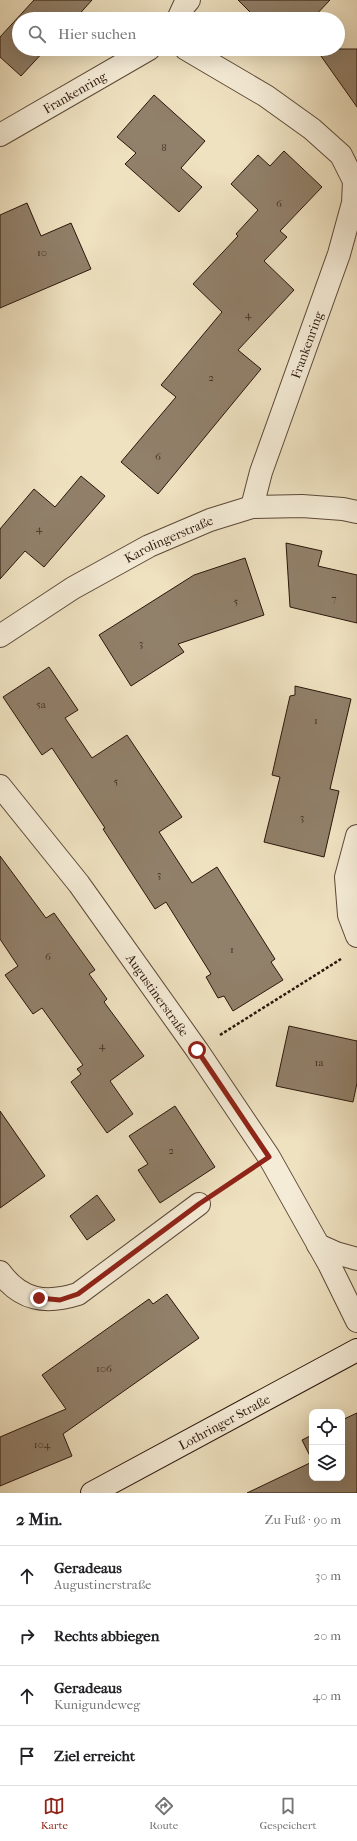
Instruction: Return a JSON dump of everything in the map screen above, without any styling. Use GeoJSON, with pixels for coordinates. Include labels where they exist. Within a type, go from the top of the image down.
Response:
{"type":"FeatureCollection","features":[{"type":"Feature","properties":{"kind":"street"},"geometry":{"type":"LineString","coordinates":[[181,12],[189,0]]}},
{"type":"Feature","properties":{"kind":"street","name":"Frankenring"},"geometry":{"type":"LineString","coordinates":[[0,135],[134,56]]}},
{"type":"Feature","properties":{"kind":"street","name":"Frankenring"},"geometry":{"type":"LineString","coordinates":[[198,56],[266,96],[312,129],[341,155],[355,180],[353,203],[339,254],[261,472],[252,507]]}},
{"type":"Feature","properties":{"kind":"street","name":"Karolingerstraße"},"geometry":{"type":"LineString","coordinates":[[0,636],[73,588],[149,546],[210,520],[252,507],[302,506],[342,509],[357,512]]}},
{"type":"Feature","properties":{"kind":"street","name":"Augustinerstraße"},"geometry":{"type":"LineString","coordinates":[[0,786],[78,884],[197,1050],[269,1157],[318,1245],[357,1321]]}},
{"type":"Feature","properties":{"kind":"street"},"geometry":{"type":"LineString","coordinates":[[357,836],[346,877],[350,915],[357,936]]}},
{"type":"Feature","properties":{"kind":"street"},"geometry":{"type":"LineString","coordinates":[[0,1272],[24,1296],[60,1300],[78,1294],[199,1204]]}},
{"type":"Feature","properties":{"kind":"street"},"geometry":{"type":"LineString","coordinates":[[318,1245],[336,1253],[357,1259]]}},
{"type":"Feature","properties":{"kind":"street","name":"Lothringer Straße"},"geometry":{"type":"LineString","coordinates":[[92,1493],[238,1416],[357,1350]]}},
{"type":"Feature","properties":{"kind":"path"},"geometry":{"type":"LineString","coordinates":[[197,1050],[344,957]]}},
{"type":"Feature","properties":{"kind":"path"},"geometry":{"type":"LineString","coordinates":[[199,1204],[269,1157]]}},
{"type":"Feature","properties":{"kind":"building"},"geometry":{"type":"Polygon","coordinates":[[[34,0],[92,0],[81,12],[23,12],[34,0]]]}},
{"type":"Feature","properties":{"kind":"building"},"geometry":{"type":"Polygon","coordinates":[[[238,0],[330,0],[319,12],[250,12],[238,0]]]}},
{"type":"Feature","properties":{"kind":"building"},"geometry":{"type":"Polygon","coordinates":[[[12,24],[12,56],[40,56],[21,76],[0,57],[0,37],[12,24]]]}},
{"type":"Feature","properties":{"kind":"building"},"geometry":{"type":"Polygon","coordinates":[[[345,49],[357,49],[357,107],[321,56],[345,56],[345,49]]]}},
{"type":"Feature","properties":{"kind":"building"},"geometry":{"type":"Polygon","coordinates":[[[154,95],[205,141],[181,168],[202,187],[179,212],[125,164],[136,153],[117,137],[154,95]]]}},
{"type":"Feature","properties":{"kind":"building"},"geometry":{"type":"Polygon","coordinates":[[[284,151],[322,187],[280,231],[287,237],[264,261],[294,290],[238,350],[261,369],[158,494],[121,462],[176,397],[161,385],[222,312],[193,284],[238,236],[236,234],[258,210],[231,184],[258,155],[270,166],[284,151]]]}},
{"type":"Feature","properties":{"kind":"building"},"geometry":{"type":"Polygon","coordinates":[[[27,203],[41,236],[71,223],[91,269],[0,308],[0,215],[27,203]]]}},
{"type":"Feature","properties":{"kind":"building"},"geometry":{"type":"Polygon","coordinates":[[[81,476],[105,496],[44,567],[25,551],[0,579],[0,529],[34,489],[55,507],[81,476]]]}},
{"type":"Feature","properties":{"kind":"building"},"geometry":{"type":"Polygon","coordinates":[[[286,543],[322,551],[318,566],[357,575],[357,623],[290,607],[286,543]]]}},
{"type":"Feature","properties":{"kind":"building"},"geometry":{"type":"Polygon","coordinates":[[[245,558],[264,615],[178,644],[184,652],[131,686],[99,635],[194,575],[245,558]]]}},
{"type":"Feature","properties":{"kind":"building"},"geometry":{"type":"Polygon","coordinates":[[[49,667],[78,710],[65,718],[92,758],[127,735],[182,817],[159,832],[192,883],[217,867],[275,959],[271,962],[283,980],[233,1011],[224,996],[218,998],[206,977],[211,974],[166,902],[155,909],[103,829],[105,828],[52,748],[42,755],[3,697],[49,667]]]}},
{"type":"Feature","properties":{"kind":"building"},"geometry":{"type":"Polygon","coordinates":[[[295,686],[351,699],[330,789],[339,791],[324,857],[264,842],[280,777],[272,775],[290,696],[295,695],[295,686]]]}},
{"type":"Feature","properties":{"kind":"building"},"geometry":{"type":"Polygon","coordinates":[[[0,856],[46,918],[54,913],[95,970],[89,974],[107,999],[104,1002],[144,1056],[110,1081],[133,1114],[107,1133],[71,1082],[81,1074],[77,1069],[83,1065],[42,1008],[33,1014],[5,975],[18,966],[0,939],[0,856]]]}},
{"type":"Feature","properties":{"kind":"building"},"geometry":{"type":"Polygon","coordinates":[[[289,1026],[357,1041],[357,1083],[353,1102],[276,1086],[289,1026]]]}},
{"type":"Feature","properties":{"kind":"building"},"geometry":{"type":"Polygon","coordinates":[[[175,1106],[215,1167],[160,1203],[138,1170],[148,1164],[129,1136],[175,1106]]]}},
{"type":"Feature","properties":{"kind":"building"},"geometry":{"type":"Polygon","coordinates":[[[0,1111],[45,1176],[0,1208],[0,1111]]]}},
{"type":"Feature","properties":{"kind":"building"},"geometry":{"type":"Polygon","coordinates":[[[97,1195],[115,1220],[87,1240],[70,1216],[97,1195]]]}},
{"type":"Feature","properties":{"kind":"building"},"geometry":{"type":"Polygon","coordinates":[[[167,1294],[199,1338],[63,1434],[72,1456],[0,1486],[0,1437],[66,1409],[42,1375],[149,1299],[153,1304],[167,1294]]]}},
{"type":"Feature","properties":{"kind":"building"},"geometry":{"type":"Polygon","coordinates":[[[357,1413],[357,1493],[247,1493],[309,1463],[309,1481],[345,1481],[345,1419],[357,1413]]]}},
{"type":"Feature","properties":{"kind":"building"},"geometry":{"type":"Polygon","coordinates":[[[309,1436],[309,1454],[302,1440],[309,1436]]]}},
{"type":"Feature","properties":{"kind":"route"},"geometry":{"type":"LineString","coordinates":[[39,1298],[60,1300],[78,1294],[199,1204],[269,1157],[197,1050]]}}]}
